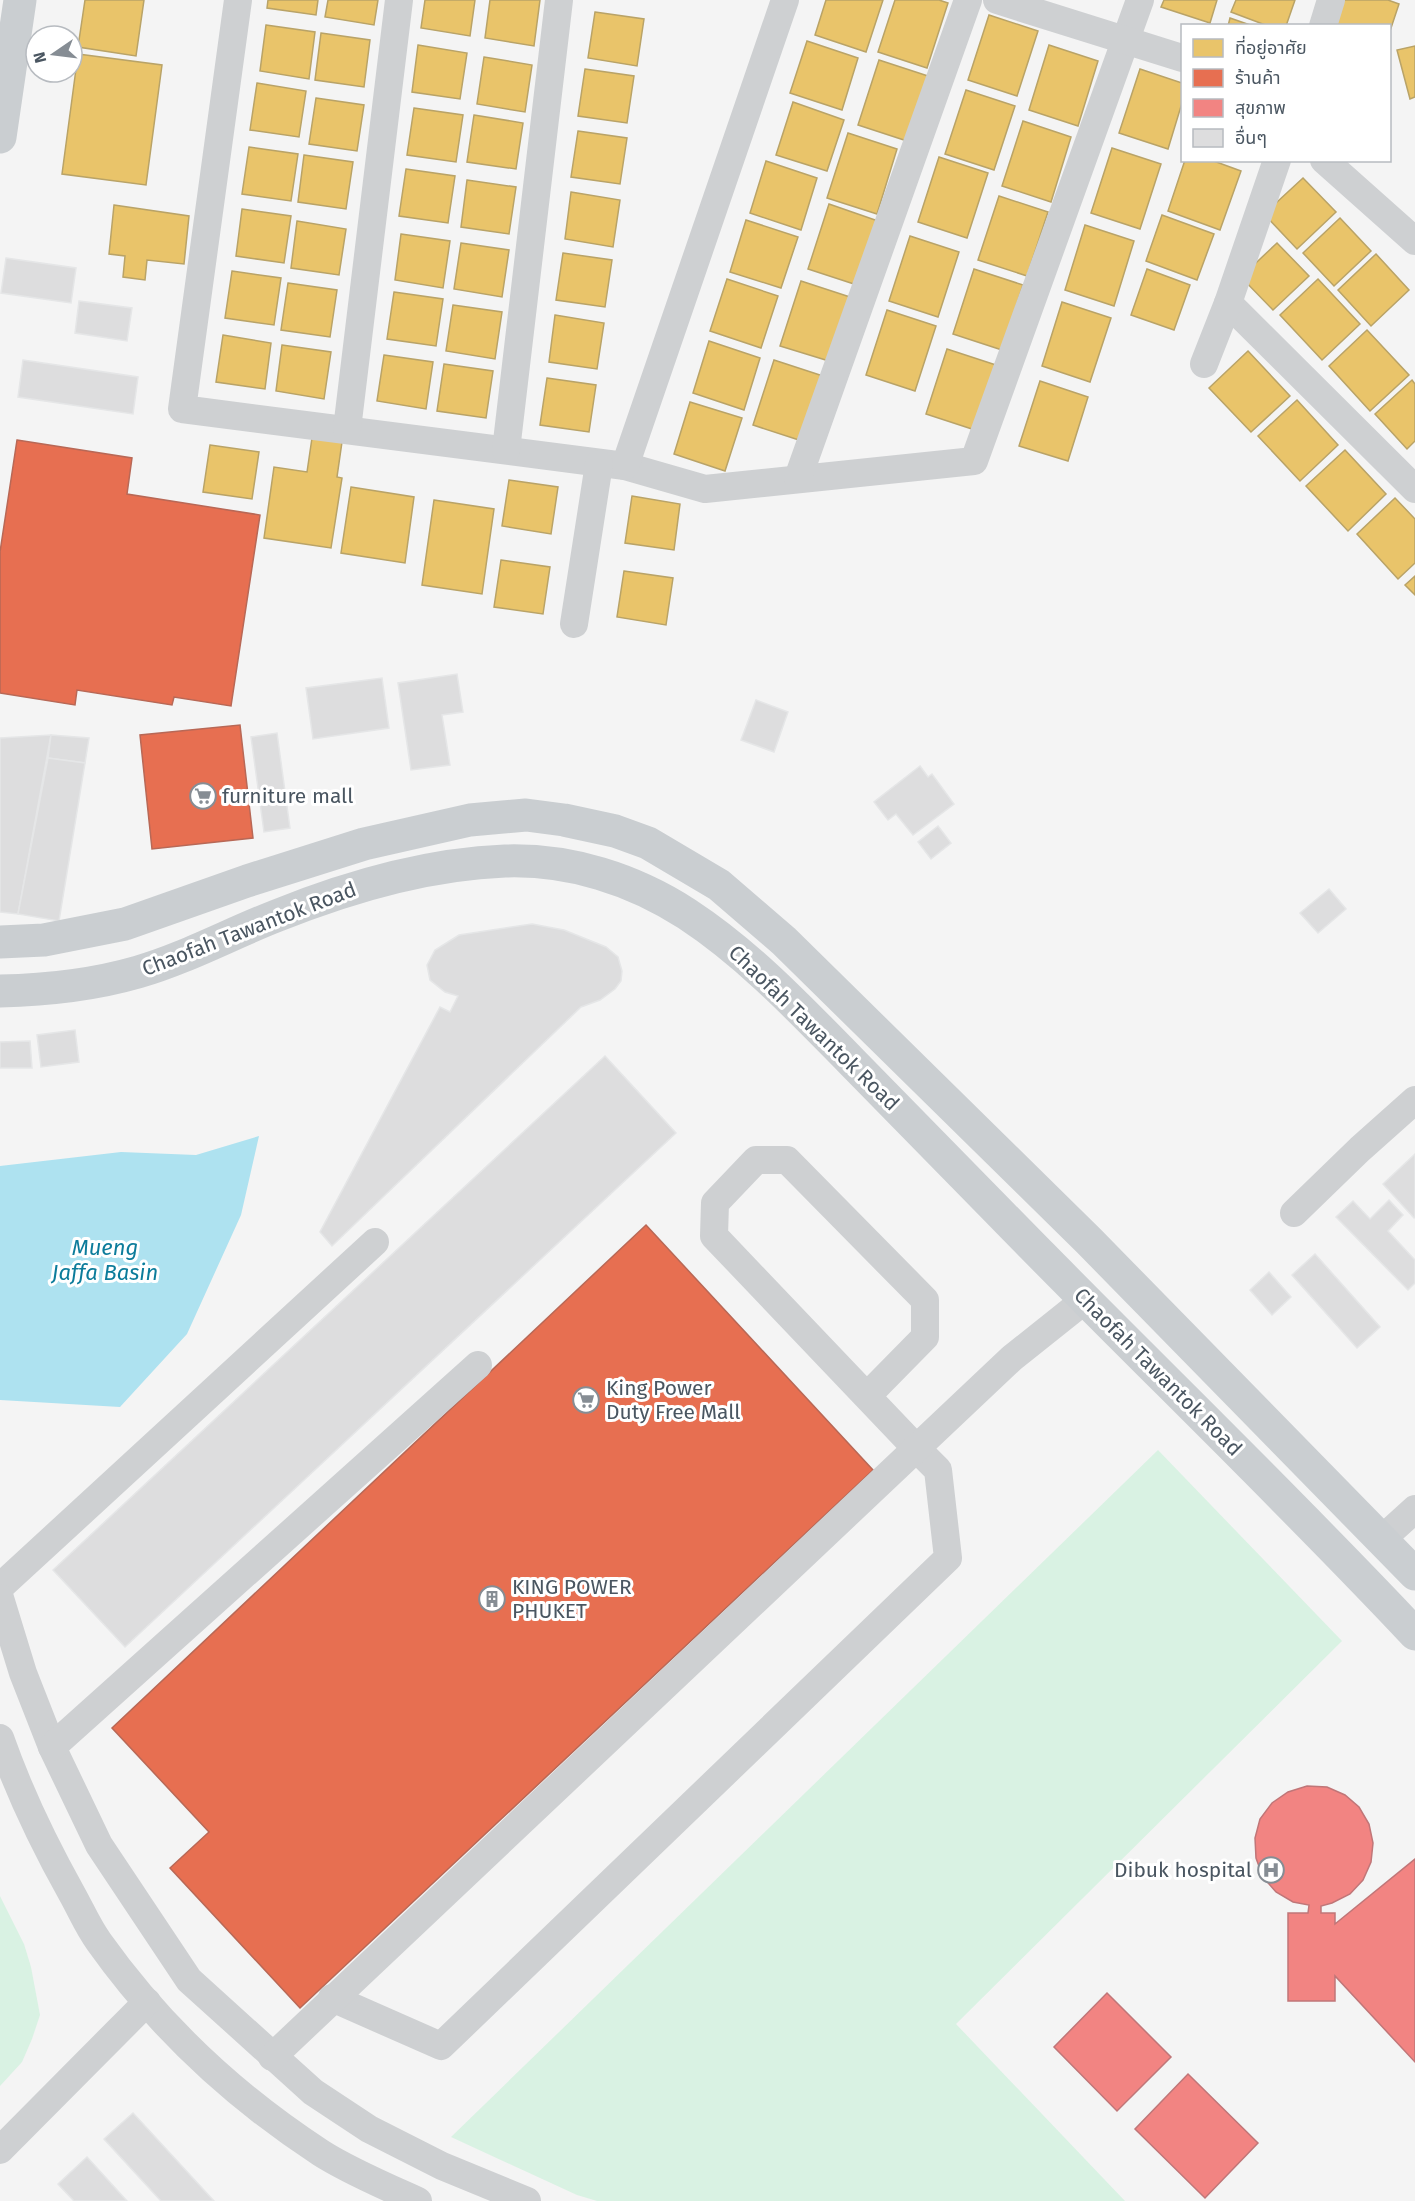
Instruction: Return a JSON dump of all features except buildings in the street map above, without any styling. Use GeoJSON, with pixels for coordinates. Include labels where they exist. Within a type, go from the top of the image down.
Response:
{"type":"FeatureCollection","features":[{"type":"Feature","properties":{"kind":"main road"},"geometry":{"type":"LineString","coordinates":[[0,137],[20,0]]}},
{"type":"Feature","properties":{"kind":"main road","name":"Chaofah Tawantok Road"},"geometry":{"type":"LineString","coordinates":[[0,942],[44,940],[124,924],[247,880],[364,844],[470,820],[526,816],[582,822],[648,843],[719,885],[750,909],[784,941],[1089,1241],[1414,1572]]}},
{"type":"Feature","properties":{"kind":"main road","name":"Chaofah Tawantok Road"},"geometry":{"type":"LineString","coordinates":[[0,991],[62,988],[141,971],[310,903],[360,887],[427,871],[467,864],[507,861],[534,862],[591,870],[621,879],[689,915],[735,949],[826,1035],[1049,1265],[1233,1446],[1415,1634]]}},
{"type":"Feature","properties":{"kind":"street"},"geometry":{"type":"LineString","coordinates":[[238,0],[182,409],[612,465],[705,489],[974,461],[1140,0]]}},
{"type":"Feature","properties":{"kind":"street"},"geometry":{"type":"LineString","coordinates":[[347,429],[399,0]]}},
{"type":"Feature","properties":{"kind":"street"},"geometry":{"type":"LineString","coordinates":[[507,450],[559,0]]}},
{"type":"Feature","properties":{"kind":"street"},"geometry":{"type":"LineString","coordinates":[[574,624],[612,465],[785,0]]}},
{"type":"Feature","properties":{"kind":"street"},"geometry":{"type":"LineString","coordinates":[[798,478],[968,0]]}},
{"type":"Feature","properties":{"kind":"street"},"geometry":{"type":"LineString","coordinates":[[997,0],[1181,58]]}},
{"type":"Feature","properties":{"kind":"street"},"geometry":{"type":"LineString","coordinates":[[1324,24],[1331,0]]}},
{"type":"Feature","properties":{"kind":"street"},"geometry":{"type":"LineString","coordinates":[[1204,364],[1228,303],[1276,162]]}},
{"type":"Feature","properties":{"kind":"street"},"geometry":{"type":"LineString","coordinates":[[1326,162],[1415,241]]}},
{"type":"Feature","properties":{"kind":"street"},"geometry":{"type":"LineString","coordinates":[[1228,303],[1415,489]]}},
{"type":"Feature","properties":{"kind":"street"},"geometry":{"type":"LineString","coordinates":[[1293,1213],[1415,1100]]}},
{"type":"Feature","properties":{"kind":"street"},"geometry":{"type":"LineString","coordinates":[[332,1998],[441,2046],[948,1558],[938,1470],[916,1448],[714,1236],[715,1203],[756,1160],[787,1160],[925,1300],[925,1337],[867,1396]]}},
{"type":"Feature","properties":{"kind":"street"},"geometry":{"type":"LineString","coordinates":[[0,1587],[375,1242]]}},
{"type":"Feature","properties":{"kind":"street"},"geometry":{"type":"LineString","coordinates":[[272,2057],[1012,1358],[1086,1299]]}},
{"type":"Feature","properties":{"kind":"street"},"geometry":{"type":"LineString","coordinates":[[52,1747],[478,1365]]}},
{"type":"Feature","properties":{"kind":"street"},"geometry":{"type":"LineString","coordinates":[[1381,1540],[1415,1509]]}},
{"type":"Feature","properties":{"kind":"street"},"geometry":{"type":"LineString","coordinates":[[0,1598],[23,1673],[52,1747],[99,1845],[189,1980],[313,2092],[369,2128],[442,2166],[527,2201]]}},
{"type":"Feature","properties":{"kind":"street"},"geometry":{"type":"LineString","coordinates":[[0,1738],[13,1774],[58,1868],[98,1941],[147,2002],[201,2060],[258,2107],[322,2153],[418,2201]]}},
{"type":"Feature","properties":{"kind":"street"},"geometry":{"type":"LineString","coordinates":[[0,2150],[147,2002]]}},
{"type":"Feature","properties":{"kind":"green space"},"geometry":{"type":"Polygon","coordinates":[[[1158,1450],[1342,1641],[956,2024],[1125,2201],[597,2201],[577,2195],[451,2137],[1158,1450]]]}},
{"type":"Feature","properties":{"kind":"green space"},"geometry":{"type":"Polygon","coordinates":[[[0,1896],[24,1944],[40,2015],[22,2062],[0,2086],[0,1896]]]}},
{"type":"Feature","properties":{"kind":"water","name":"Mueng Jaffa Basin"},"geometry":{"type":"Polygon","coordinates":[[[259,1136],[241,1215],[187,1334],[120,1407],[0,1400],[0,1166],[121,1152],[196,1155],[259,1136]]]}},
{"type":"Feature","properties":{"kind":"place","name":"furniture mall"},"geometry":{"type":"Point","coordinates":[203,796]}},
{"type":"Feature","properties":{"kind":"place","name":"King Power Duty Free Mall"},"geometry":{"type":"Point","coordinates":[586,1400]}},
{"type":"Feature","properties":{"kind":"place","name":"KING POWER PHUKET"},"geometry":{"type":"Point","coordinates":[492,1599]}},
{"type":"Feature","properties":{"kind":"place","name":"Dibuk hospital"},"geometry":{"type":"Point","coordinates":[1271,1870]}}]}
